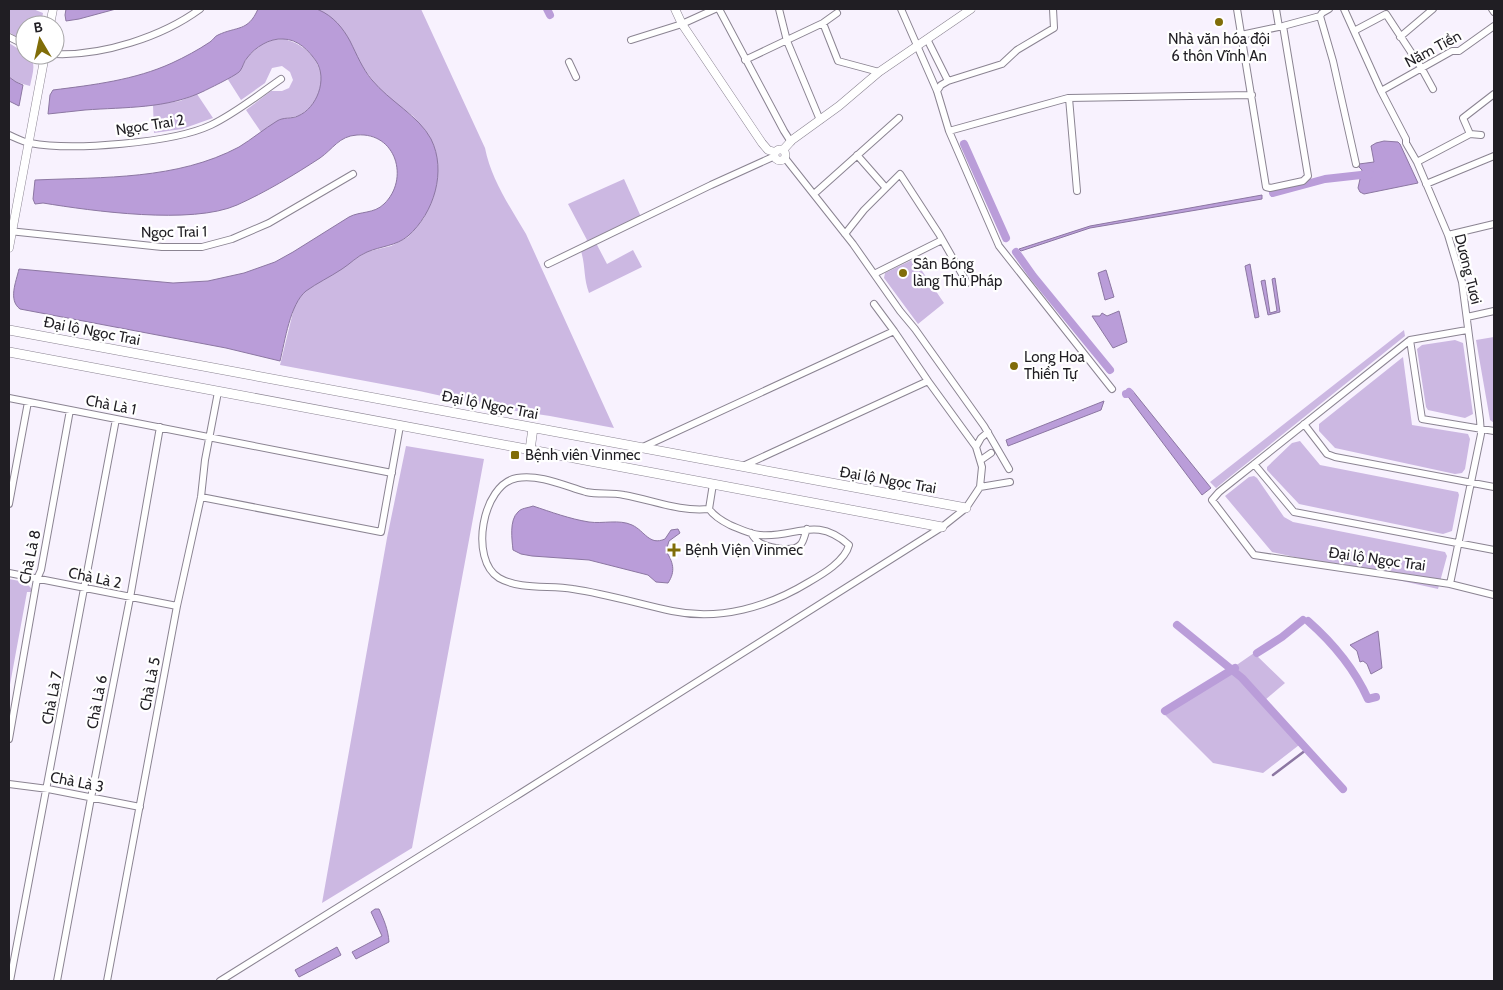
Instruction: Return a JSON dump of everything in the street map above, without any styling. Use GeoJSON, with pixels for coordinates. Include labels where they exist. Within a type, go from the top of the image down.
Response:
{"type":"FeatureCollection","features":[{"type":"Feature","properties":{"kind":"main road","name":"Đại lộ Ngọc Trai"},"geometry":{"type":"LineString","coordinates":[[9,330],[966,508]]}},
{"type":"Feature","properties":{"kind":"main road"},"geometry":{"type":"LineString","coordinates":[[9,352],[942,527]]}},
{"type":"Feature","properties":{"kind":"main road"},"geometry":{"type":"LineString","coordinates":[[530,450],[534,428]]}},
{"type":"Feature","properties":{"kind":"street"},"geometry":{"type":"LineString","coordinates":[[65,54],[133,42],[164,31],[200,9]]}},
{"type":"Feature","properties":{"kind":"street"},"geometry":{"type":"LineString","coordinates":[[675,9],[682,24],[767,149],[779,154],[814,194],[845,234],[988,432],[1010,469]]}},
{"type":"Feature","properties":{"kind":"street"},"geometry":{"type":"LineString","coordinates":[[632,40],[682,24],[717,9],[791,142]]}},
{"type":"Feature","properties":{"kind":"street"},"geometry":{"type":"LineString","coordinates":[[779,9],[787,41],[820,120]]}},
{"type":"Feature","properties":{"kind":"street"},"geometry":{"type":"LineString","coordinates":[[901,9],[937,91],[949,131],[999,246],[1112,389]]}},
{"type":"Feature","properties":{"kind":"street"},"geometry":{"type":"LineString","coordinates":[[548,264],[711,184],[779,154],[791,142],[879,72],[971,9]]}},
{"type":"Feature","properties":{"kind":"street"},"geometry":{"type":"LineString","coordinates":[[937,91],[941,84],[948,81],[1002,64],[1017,50],[1054,28],[1053,9]]}},
{"type":"Feature","properties":{"kind":"street"},"geometry":{"type":"LineString","coordinates":[[1237,9],[1266,187],[1270,188],[1303,181],[1308,176],[1281,27],[1276,9]]}},
{"type":"Feature","properties":{"kind":"street"},"geometry":{"type":"LineString","coordinates":[[1240,35],[1281,27],[1320,16],[1329,9]]}},
{"type":"Feature","properties":{"kind":"street","name":"Dương Tươi"},"geometry":{"type":"LineString","coordinates":[[1344,9],[1426,184],[1448,235],[1462,282],[1480,429],[1450,584]]}},
{"type":"Feature","properties":{"kind":"street"},"geometry":{"type":"LineString","coordinates":[[1420,9],[1425,16]]}},
{"type":"Feature","properties":{"kind":"street"},"geometry":{"type":"LineString","coordinates":[[1400,38],[1434,9]]}},
{"type":"Feature","properties":{"kind":"street"},"geometry":{"type":"LineString","coordinates":[[1354,31],[1385,11],[1433,90]]}},
{"type":"Feature","properties":{"kind":"street"},"geometry":{"type":"LineString","coordinates":[[745,60],[823,23],[837,13]]}},
{"type":"Feature","properties":{"kind":"street"},"geometry":{"type":"LineString","coordinates":[[1320,16],[1333,60],[1356,164]]}},
{"type":"Feature","properties":{"kind":"street"},"geometry":{"type":"LineString","coordinates":[[823,23],[838,61],[879,72]]}},
{"type":"Feature","properties":{"kind":"street","name":"Năm Tiền"},"geometry":{"type":"LineString","coordinates":[[1381,91],[1422,70],[1452,51],[1459,51],[1494,26]]}},
{"type":"Feature","properties":{"kind":"street"},"geometry":{"type":"LineString","coordinates":[[927,39],[948,81]]}},
{"type":"Feature","properties":{"kind":"street"},"geometry":{"type":"LineString","coordinates":[[569,62],[576,78]]}},
{"type":"Feature","properties":{"kind":"street"},"geometry":{"type":"LineString","coordinates":[[9,248],[10,232],[43,65]]}},
{"type":"Feature","properties":{"kind":"street","name":"Ngọc Trai 2"},"geometry":{"type":"LineString","coordinates":[[9,135],[29,143],[58,146],[131,143],[164,138],[212,125],[229,116],[281,79]]}},
{"type":"Feature","properties":{"kind":"street"},"geometry":{"type":"LineString","coordinates":[[1470,134],[1463,118],[1494,94]]}},
{"type":"Feature","properties":{"kind":"street"},"geometry":{"type":"LineString","coordinates":[[949,131],[1069,98],[1252,95]]}},
{"type":"Feature","properties":{"kind":"street"},"geometry":{"type":"LineString","coordinates":[[1069,98],[1077,191]]}},
{"type":"Feature","properties":{"kind":"street"},"geometry":{"type":"LineString","coordinates":[[814,194],[899,118]]}},
{"type":"Feature","properties":{"kind":"street"},"geometry":{"type":"LineString","coordinates":[[1416,162],[1470,134],[1481,135]]}},
{"type":"Feature","properties":{"kind":"street"},"geometry":{"type":"LineString","coordinates":[[857,155],[886,188]]}},
{"type":"Feature","properties":{"kind":"street"},"geometry":{"type":"LineString","coordinates":[[1426,184],[1494,156]]}},
{"type":"Feature","properties":{"kind":"street","name":"Ngọc Trai 1"},"geometry":{"type":"LineString","coordinates":[[10,232],[162,248],[202,247],[232,239],[269,223],[353,174]]}},
{"type":"Feature","properties":{"kind":"street"},"geometry":{"type":"LineString","coordinates":[[845,234],[864,210],[900,174],[967,283]]}},
{"type":"Feature","properties":{"kind":"street"},"geometry":{"type":"LineString","coordinates":[[1448,235],[1494,224]]}},
{"type":"Feature","properties":{"kind":"street"},"geometry":{"type":"LineString","coordinates":[[874,274],[942,240]]}},
{"type":"Feature","properties":{"kind":"street"},"geometry":{"type":"LineString","coordinates":[[220,981],[530,788],[942,527],[966,508],[980,487],[982,477],[981,460],[976,447],[874,304]]}},
{"type":"Feature","properties":{"kind":"street"},"geometry":{"type":"LineString","coordinates":[[1467,317],[1494,312]]}},
{"type":"Feature","properties":{"kind":"street"},"geometry":{"type":"LineString","coordinates":[[1467,330],[1410,340],[1254,464],[1294,512],[1494,550]]}},
{"type":"Feature","properties":{"kind":"street"},"geometry":{"type":"LineString","coordinates":[[642,448],[894,331]]}},
{"type":"Feature","properties":{"kind":"street"},"geometry":{"type":"LineString","coordinates":[[1410,340],[1422,419],[1494,431]]}},
{"type":"Feature","properties":{"kind":"street"},"geometry":{"type":"LineString","coordinates":[[740,467],[886,404],[928,381]]}},
{"type":"Feature","properties":{"kind":"street","name":"Chà Là 5"},"geometry":{"type":"LineString","coordinates":[[107,981],[177,606],[201,496],[218,392]]}},
{"type":"Feature","properties":{"kind":"street","name":"Chà Là 1"},"geometry":{"type":"LineString","coordinates":[[9,398],[392,472]]}},
{"type":"Feature","properties":{"kind":"street"},"geometry":{"type":"LineString","coordinates":[[9,504],[28,402]]}},
{"type":"Feature","properties":{"kind":"street","name":"Chà Là 8"},"geometry":{"type":"LineString","coordinates":[[9,738],[37,579],[41,570],[70,410]]}},
{"type":"Feature","properties":{"kind":"street","name":"Chà Là 7"},"geometry":{"type":"LineString","coordinates":[[10,981],[48,789],[116,419]]}},
{"type":"Feature","properties":{"kind":"street"},"geometry":{"type":"LineString","coordinates":[[1304,424],[1327,454],[1494,487]]}},
{"type":"Feature","properties":{"kind":"street"},"geometry":{"type":"LineString","coordinates":[[201,496],[381,532],[400,426]]}},
{"type":"Feature","properties":{"kind":"street","name":"Chà Là 6"},"geometry":{"type":"LineString","coordinates":[[57,981],[130,598],[160,427]]}},
{"type":"Feature","properties":{"kind":"street"},"geometry":{"type":"LineString","coordinates":[[976,447],[981,438],[988,432]]}},
{"type":"Feature","properties":{"kind":"street"},"geometry":{"type":"LineString","coordinates":[[981,460],[991,453]]}},
{"type":"Feature","properties":{"kind":"street","name":"Đại lộ Ngọc Trai"},"geometry":{"type":"LineString","coordinates":[[1254,464],[1219,492],[1212,500],[1254,555],[1450,584],[1494,595]]}},
{"type":"Feature","properties":{"kind":"street"},"geometry":{"type":"LineString","coordinates":[[709,509],[678,508],[617,493],[588,492],[540,479],[517,478],[504,482],[493,496],[484,521],[482,551],[485,563],[491,572],[500,579],[523,585],[581,590],[674,612],[712,615],[749,609],[788,595],[819,576],[848,551],[849,545],[841,537],[827,530],[807,529],[761,535],[751,534],[723,522],[709,509],[713,484]]}},
{"type":"Feature","properties":{"kind":"street"},"geometry":{"type":"LineString","coordinates":[[980,487],[1010,482]]}},
{"type":"Feature","properties":{"kind":"street"},"geometry":{"type":"LineString","coordinates":[[751,534],[763,545],[788,549],[796,548],[802,544],[807,529]]}},
{"type":"Feature","properties":{"kind":"street","name":"Chà Là 2"},"geometry":{"type":"LineString","coordinates":[[9,573],[177,606]]}},
{"type":"Feature","properties":{"kind":"street","name":"Chà Là 3"},"geometry":{"type":"LineString","coordinates":[[9,784],[48,789],[140,807]]}},
{"type":"Feature","properties":{"kind":"shaded area"},"geometry":{"type":"Polygon","coordinates":[[[308,8],[319,10],[329,16],[344,32],[362,66],[372,80],[426,131],[436,151],[438,178],[431,204],[417,227],[408,236],[393,244],[363,254],[306,291],[300,297],[292,314],[280,361],[226,348],[20,309],[14,301],[19,269],[173,283],[208,281],[244,273],[275,262],[349,217],[380,207],[392,194],[397,170],[395,159],[390,149],[381,141],[370,136],[357,135],[341,140],[320,158],[269,189],[237,205],[218,211],[195,214],[142,215],[88,210],[43,203],[35,204],[33,199],[35,180],[140,175],[191,166],[239,147],[279,120],[296,117],[311,107],[321,84],[321,76],[316,61],[302,46],[294,41],[278,39],[258,47],[250,54],[238,73],[190,97],[146,106],[48,114],[50,95],[53,90],[114,81],[158,69],[196,51],[225,32],[246,25],[258,9],[308,8]]]}},
{"type":"Feature","properties":{"kind":"shaded area"},"geometry":{"type":"Polygon","coordinates":[[[9,9],[33,9],[43,13],[43,15],[15,15],[15,36],[9,32],[9,9]]]}},
{"type":"Feature","properties":{"kind":"shaded area"},"geometry":{"type":"Polygon","coordinates":[[[66,9],[116,9],[66,21],[66,9]]]}},
{"type":"Feature","properties":{"kind":"shaded area"},"geometry":{"type":"Polygon","coordinates":[[[317,9],[421,9],[485,148],[496,182],[526,234],[614,428],[497,408],[419,391],[280,365],[295,304],[305,291],[366,252],[391,246],[408,237],[424,218],[437,166],[434,146],[426,131],[413,116],[392,101],[377,86],[359,62],[345,34],[330,17],[317,9]]]}},
{"type":"Feature","properties":{"kind":"shaded area"},"geometry":{"type":"Polygon","coordinates":[[[284,39],[297,44],[315,60],[320,70],[319,93],[313,103],[301,115],[282,120],[261,132],[246,110],[271,91],[282,91],[289,88],[293,80],[290,72],[282,66],[272,68],[265,83],[241,100],[227,78],[240,71],[248,56],[261,45],[273,40],[284,39]]]}},
{"type":"Feature","properties":{"kind":"shaded area"},"geometry":{"type":"Polygon","coordinates":[[[9,43],[15,47],[15,65],[33,65],[33,70],[30,86],[16,82],[9,77],[9,43]]]}},
{"type":"Feature","properties":{"kind":"shaded area"},"geometry":{"type":"Polygon","coordinates":[[[9,77],[23,85],[19,106],[9,101],[9,77]]]}},
{"type":"Feature","properties":{"kind":"shaded area"},"geometry":{"type":"Polygon","coordinates":[[[197,94],[213,118],[182,129],[154,133],[153,105],[180,101],[197,94]]]}},
{"type":"Feature","properties":{"kind":"shaded area"},"geometry":{"type":"Polygon","coordinates":[[[1384,141],[1398,142],[1400,144],[1418,183],[1364,194],[1358,188],[1362,170],[1359,164],[1374,162],[1371,146],[1384,141]]]}},
{"type":"Feature","properties":{"kind":"shaded area"},"geometry":{"type":"Polygon","coordinates":[[[624,179],[642,219],[595,241],[607,264],[633,250],[642,267],[589,293],[580,248],[587,240],[568,204],[624,179]]]}},
{"type":"Feature","properties":{"kind":"shaded area"},"geometry":{"type":"Polygon","coordinates":[[[1262,195],[1262,199],[1090,228],[1021,251],[1019,249],[1090,226],[1262,195]]]}},
{"type":"Feature","properties":{"kind":"shaded area"},"geometry":{"type":"Polygon","coordinates":[[[914,259],[944,303],[918,324],[884,278],[885,273],[914,259]]]}},
{"type":"Feature","properties":{"kind":"shaded area"},"geometry":{"type":"Polygon","coordinates":[[[1250,264],[1259,317],[1255,318],[1245,266],[1250,264]]]}},
{"type":"Feature","properties":{"kind":"shaded area"},"geometry":{"type":"Polygon","coordinates":[[[1106,270],[1114,297],[1105,300],[1098,273],[1106,270]]]}},
{"type":"Feature","properties":{"kind":"shaded area"},"geometry":{"type":"Polygon","coordinates":[[[1275,278],[1280,312],[1268,315],[1261,281],[1265,280],[1270,313],[1277,311],[1272,279],[1275,278]]]}},
{"type":"Feature","properties":{"kind":"shaded area"},"geometry":{"type":"Polygon","coordinates":[[[1119,311],[1127,342],[1113,348],[1092,316],[1100,316],[1102,313],[1107,316],[1119,311]]]}},
{"type":"Feature","properties":{"kind":"shaded area"},"geometry":{"type":"Polygon","coordinates":[[[1404,330],[1405,336],[1216,488],[1210,482],[1404,330]]]}},
{"type":"Feature","properties":{"kind":"shaded area"},"geometry":{"type":"Polygon","coordinates":[[[1494,337],[1494,423],[1490,420],[1476,340],[1494,337]]]}},
{"type":"Feature","properties":{"kind":"shaded area"},"geometry":{"type":"Polygon","coordinates":[[[1455,340],[1463,343],[1473,414],[1465,418],[1428,410],[1417,349],[1422,345],[1455,340]]]}},
{"type":"Feature","properties":{"kind":"shaded area"},"geometry":{"type":"Polygon","coordinates":[[[1403,357],[1412,425],[1468,434],[1470,439],[1465,469],[1462,473],[1455,474],[1335,448],[1319,431],[1319,424],[1403,357]]]}},
{"type":"Feature","properties":{"kind":"shaded area"},"geometry":{"type":"Polygon","coordinates":[[[1132,390],[1211,488],[1202,495],[1126,394],[1132,390]]]}},
{"type":"Feature","properties":{"kind":"shaded area"},"geometry":{"type":"Polygon","coordinates":[[[1104,401],[1101,410],[1008,446],[1006,440],[1104,401]]]}},
{"type":"Feature","properties":{"kind":"shaded area"},"geometry":{"type":"Polygon","coordinates":[[[1300,441],[1320,465],[1458,492],[1452,531],[1443,534],[1299,504],[1267,470],[1267,467],[1292,443],[1300,441]]]}},
{"type":"Feature","properties":{"kind":"shaded area"},"geometry":{"type":"Polygon","coordinates":[[[406,446],[484,459],[412,848],[322,903],[387,538],[406,446]]]}},
{"type":"Feature","properties":{"kind":"shaded area"},"geometry":{"type":"Polygon","coordinates":[[[1254,476],[1284,517],[1293,522],[1445,552],[1447,556],[1438,589],[1272,552],[1225,496],[1249,477],[1254,476]]]}},
{"type":"Feature","properties":{"kind":"shaded area"},"geometry":{"type":"Polygon","coordinates":[[[533,506],[582,521],[627,523],[655,541],[665,539],[671,530],[678,529],[680,533],[669,541],[666,551],[673,567],[668,583],[656,582],[648,575],[589,560],[532,556],[513,550],[513,520],[518,512],[533,506]]]}},
{"type":"Feature","properties":{"kind":"shaded area"},"geometry":{"type":"Polygon","coordinates":[[[9,579],[25,582],[31,588],[31,592],[27,592],[9,690],[9,579]]]}},
{"type":"Feature","properties":{"kind":"shaded area"},"geometry":{"type":"Polygon","coordinates":[[[1378,631],[1382,668],[1371,674],[1367,664],[1363,661],[1360,662],[1357,651],[1350,645],[1378,631]]]}},
{"type":"Feature","properties":{"kind":"shaded area"},"geometry":{"type":"Polygon","coordinates":[[[1254,653],[1285,683],[1265,700],[1303,742],[1263,773],[1213,763],[1162,712],[1212,682],[1254,653]]]}},
{"type":"Feature","properties":{"kind":"shaded area"},"geometry":{"type":"Polygon","coordinates":[[[379,909],[383,917],[389,942],[356,959],[352,952],[382,936],[371,912],[379,909]]]}},
{"type":"Feature","properties":{"kind":"shaded area"},"geometry":{"type":"Polygon","coordinates":[[[337,947],[341,955],[299,977],[295,970],[337,947]]]}},
{"type":"Feature","properties":{"kind":"waterway"},"geometry":{"type":"LineString","coordinates":[[547,9],[550,15]]}},
{"type":"Feature","properties":{"kind":"waterway"},"geometry":{"type":"LineString","coordinates":[[964,144],[1006,238]]}},
{"type":"Feature","properties":{"kind":"waterway"},"geometry":{"type":"LineString","coordinates":[[1273,193],[1325,179],[1370,174]]}},
{"type":"Feature","properties":{"kind":"waterway"},"geometry":{"type":"LineString","coordinates":[[1016,252],[1033,276],[1110,370]]}},
{"type":"Feature","properties":{"kind":"waterway"},"geometry":{"type":"LineString","coordinates":[[1126,394],[1129,392]]}},
{"type":"Feature","properties":{"kind":"waterway"},"geometry":{"type":"LineString","coordinates":[[1257,653],[1282,637],[1303,620]]}},
{"type":"Feature","properties":{"kind":"waterway"},"geometry":{"type":"LineString","coordinates":[[1308,621],[1342,657],[1368,699],[1376,697]]}},
{"type":"Feature","properties":{"kind":"waterway"},"geometry":{"type":"LineString","coordinates":[[1177,625],[1242,678],[1343,789]]}},
{"type":"Feature","properties":{"kind":"waterway"},"geometry":{"type":"LineString","coordinates":[[1165,711],[1235,668]]}},
{"type":"Feature","properties":{"kind":"waterway"},"geometry":{"type":"LineString","coordinates":[[1273,775],[1306,750]]}},
{"type":"Feature","properties":{"kind":"place","name":"Nhà văn hóa đội 6 thôn Vĩnh An"},"geometry":{"type":"Point","coordinates":[1219,22]}},
{"type":"Feature","properties":{"kind":"place","name":"Sân Bóng làng Thủ Pháp"},"geometry":{"type":"Point","coordinates":[903,273]}},
{"type":"Feature","properties":{"kind":"place","name":"Long Hoa Thiền Tự"},"geometry":{"type":"Point","coordinates":[1014,366]}},
{"type":"Feature","properties":{"kind":"place","name":"Bệnh viên Vinmec"},"geometry":{"type":"Point","coordinates":[515,455]}},
{"type":"Feature","properties":{"kind":"place","name":"Bệnh Viện Vinmec"},"geometry":{"type":"Point","coordinates":[674,550]}}]}
